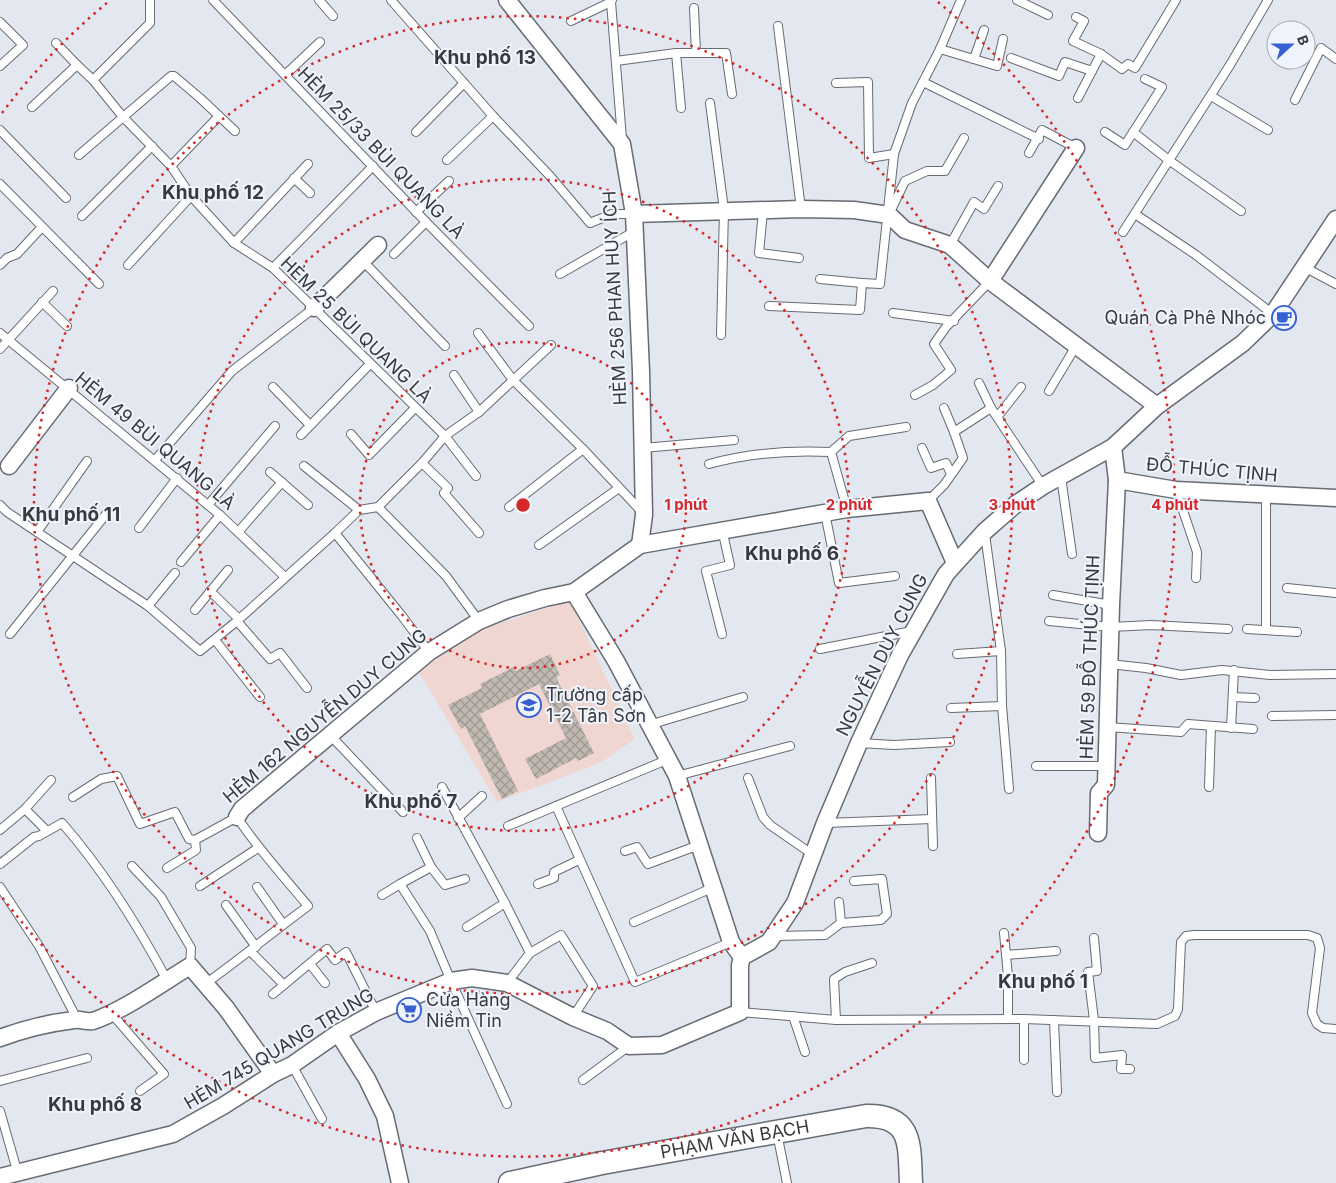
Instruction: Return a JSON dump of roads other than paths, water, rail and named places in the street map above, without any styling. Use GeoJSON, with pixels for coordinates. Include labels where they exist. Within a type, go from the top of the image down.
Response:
{"type":"FeatureCollection","features":[{"type":"Feature","properties":{"kind":"street","name":"HẺM 256 PHAN HUY ÍCH"},"geometry":{"type":"LineString","coordinates":[[507,0],[622,144],[634,214],[635,231],[643,448],[644,514],[640,545]]}},
{"type":"Feature","properties":{"kind":"street"},"geometry":{"type":"LineString","coordinates":[[990,281],[1076,148]]}},
{"type":"Feature","properties":{"kind":"street"},"geometry":{"type":"LineString","coordinates":[[634,214],[801,209],[854,210],[889,215],[905,230],[950,245],[990,281],[1157,406]]}},
{"type":"Feature","properties":{"kind":"street","name":"NGUYỄN DUY CUNG"},"geometry":{"type":"LineString","coordinates":[[742,957],[769,942],[794,903],[812,854],[859,743],[900,655],[940,582],[955,563],[984,532],[1016,504],[1043,486],[1113,447],[1157,406],[1243,343],[1273,314],[1336,220]]}},
{"type":"Feature","properties":{"kind":"street"},"geometry":{"type":"LineString","coordinates":[[314,308],[378,246]]}},
{"type":"Feature","properties":{"kind":"street"},"geometry":{"type":"LineString","coordinates":[[9,466],[69,388]]}},
{"type":"Feature","properties":{"kind":"street"},"geometry":{"type":"LineString","coordinates":[[1113,447],[1117,480]]}},
{"type":"Feature","properties":{"kind":"street","name":"ĐỖ THÚC TỊNH"},"geometry":{"type":"LineString","coordinates":[[1117,480],[1176,490],[1336,498]]}},
{"type":"Feature","properties":{"kind":"street","name":"HẺM 59 ĐỖ THÚC TỊNH"},"geometry":{"type":"LineString","coordinates":[[1098,833],[1099,793],[1106,785],[1117,480]]}},
{"type":"Feature","properties":{"kind":"street"},"geometry":{"type":"LineString","coordinates":[[928,501],[955,563]]}},
{"type":"Feature","properties":{"kind":"street","name":"HẺM 162 NGUYỄN DUY CUNG"},"geometry":{"type":"LineString","coordinates":[[237,818],[242,810],[429,652],[479,621],[508,609],[536,600],[574,592],[640,545],[677,540],[722,529],[847,509],[928,501]]}},
{"type":"Feature","properties":{"kind":"street"},"geometry":{"type":"LineString","coordinates":[[574,592],[616,661],[677,776],[731,942],[742,957],[740,965],[740,1012],[662,1045],[629,1046]]}},
{"type":"Feature","properties":{"kind":"street"},"geometry":{"type":"LineString","coordinates":[[0,1038],[22,1030],[77,1019],[91,1022],[111,1013],[190,966],[226,1008],[273,1074]]}},
{"type":"Feature","properties":{"kind":"street","name":"HẺM 745 QUANG TRUNG"},"geometry":{"type":"LineString","coordinates":[[0,1178],[173,1134],[223,1106],[273,1074],[292,1065],[338,1033],[376,1012],[451,982],[472,978],[507,983],[573,1017],[608,1031],[629,1046]]}},
{"type":"Feature","properties":{"kind":"street"},"geometry":{"type":"LineString","coordinates":[[338,1033],[367,1079],[385,1116],[400,1183]]}},
{"type":"Feature","properties":{"kind":"street","name":"PHẠM VĂN BẠCH"},"geometry":{"type":"LineString","coordinates":[[510,1183],[535,1180],[602,1163],[866,1116],[880,1116],[888,1118],[900,1127],[909,1142],[911,1183]]}},
{"type":"Feature","properties":{"kind":"lane"},"geometry":{"type":"LineString","coordinates":[[93,80],[150,23],[150,0]]}},
{"type":"Feature","properties":{"kind":"lane","name":"HẺM 25/33 BÙI QUANG LÀ"},"geometry":{"type":"LineString","coordinates":[[213,0],[416,212],[529,326]]}},
{"type":"Feature","properties":{"kind":"lane"},"geometry":{"type":"LineString","coordinates":[[319,0],[333,16]]}},
{"type":"Feature","properties":{"kind":"lane"},"geometry":{"type":"LineString","coordinates":[[391,0],[590,223],[612,214],[634,214]]}},
{"type":"Feature","properties":{"kind":"lane"},"geometry":{"type":"LineString","coordinates":[[820,279],[880,284],[889,215],[894,154],[912,103],[940,49],[961,0]]}},
{"type":"Feature","properties":{"kind":"lane"},"geometry":{"type":"LineString","coordinates":[[1017,0],[1048,15]]}},
{"type":"Feature","properties":{"kind":"lane"},"geometry":{"type":"LineString","coordinates":[[1076,17],[1084,21],[1073,41],[1101,54],[1122,70],[1128,64],[1135,68],[1176,0]]}},
{"type":"Feature","properties":{"kind":"lane"},"geometry":{"type":"LineString","coordinates":[[1123,232],[1211,96],[1268,0]]}},
{"type":"Feature","properties":{"kind":"lane"},"geometry":{"type":"LineString","coordinates":[[571,21],[612,1],[622,144]]}},
{"type":"Feature","properties":{"kind":"lane"},"geometry":{"type":"LineString","coordinates":[[694,8],[696,53]]}},
{"type":"Feature","properties":{"kind":"lane"},"geometry":{"type":"LineString","coordinates":[[0,22],[23,45],[0,66]]}},
{"type":"Feature","properties":{"kind":"lane"},"geometry":{"type":"LineString","coordinates":[[778,26],[801,209]]}},
{"type":"Feature","properties":{"kind":"lane"},"geometry":{"type":"LineString","coordinates":[[974,59],[984,30]]}},
{"type":"Feature","properties":{"kind":"lane"},"geometry":{"type":"LineString","coordinates":[[940,49],[997,66],[1003,39]]}},
{"type":"Feature","properties":{"kind":"lane"},"geometry":{"type":"LineString","coordinates":[[285,75],[320,42]]}},
{"type":"Feature","properties":{"kind":"lane","name":"HẺM 25 BÙI QUANG LÀ"},"geometry":{"type":"LineString","coordinates":[[56,43],[93,80],[122,117],[171,166],[192,196],[234,243],[273,268],[445,436],[476,476]]}},
{"type":"Feature","properties":{"kind":"lane"},"geometry":{"type":"LineString","coordinates":[[1295,100],[1321,48],[1336,59]]}},
{"type":"Feature","properties":{"kind":"lane"},"geometry":{"type":"LineString","coordinates":[[616,61],[676,53],[726,53],[732,94]]}},
{"type":"Feature","properties":{"kind":"lane"},"geometry":{"type":"LineString","coordinates":[[676,53],[681,108]]}},
{"type":"Feature","properties":{"kind":"lane"},"geometry":{"type":"LineString","coordinates":[[1078,98],[1101,54]]}},
{"type":"Feature","properties":{"kind":"lane"},"geometry":{"type":"LineString","coordinates":[[1011,58],[1059,76],[1065,62],[1092,71]]}},
{"type":"Feature","properties":{"kind":"lane"},"geometry":{"type":"LineString","coordinates":[[32,107],[77,65]]}},
{"type":"Feature","properties":{"kind":"lane"},"geometry":{"type":"LineString","coordinates":[[79,155],[171,76],[174,76],[200,98],[235,131]]}},
{"type":"Feature","properties":{"kind":"lane"},"geometry":{"type":"LineString","coordinates":[[1105,132],[1125,145],[1162,88],[1145,79]]}},
{"type":"Feature","properties":{"kind":"lane"},"geometry":{"type":"LineString","coordinates":[[836,83],[868,82],[869,158],[894,154]]}},
{"type":"Feature","properties":{"kind":"lane"},"geometry":{"type":"LineString","coordinates":[[923,82],[1039,139]]}},
{"type":"Feature","properties":{"kind":"lane"},"geometry":{"type":"LineString","coordinates":[[416,132],[464,83]]}},
{"type":"Feature","properties":{"kind":"lane"},"geometry":{"type":"LineString","coordinates":[[1211,96],[1268,130]]}},
{"type":"Feature","properties":{"kind":"lane"},"geometry":{"type":"LineString","coordinates":[[710,104],[724,210],[721,335]]}},
{"type":"Feature","properties":{"kind":"lane"},"geometry":{"type":"LineString","coordinates":[[171,166],[219,116]]}},
{"type":"Feature","properties":{"kind":"lane"},"geometry":{"type":"LineString","coordinates":[[447,160],[493,116]]}},
{"type":"Feature","properties":{"kind":"lane"},"geometry":{"type":"LineString","coordinates":[[0,130],[66,198]]}},
{"type":"Feature","properties":{"kind":"lane"},"geometry":{"type":"LineString","coordinates":[[1029,153],[1039,139],[1042,130],[1076,148]]}},
{"type":"Feature","properties":{"kind":"lane"},"geometry":{"type":"LineString","coordinates":[[1133,132],[1170,161],[1241,211]]}},
{"type":"Feature","properties":{"kind":"lane"},"geometry":{"type":"LineString","coordinates":[[889,215],[905,181],[927,171],[945,171],[964,138]]}},
{"type":"Feature","properties":{"kind":"lane"},"geometry":{"type":"LineString","coordinates":[[82,216],[152,146]]}},
{"type":"Feature","properties":{"kind":"lane"},"geometry":{"type":"LineString","coordinates":[[234,243],[308,164]]}},
{"type":"Feature","properties":{"kind":"lane"},"geometry":{"type":"LineString","coordinates":[[273,268],[373,166]]}},
{"type":"Feature","properties":{"kind":"lane"},"geometry":{"type":"LineString","coordinates":[[294,178],[310,193]]}},
{"type":"Feature","properties":{"kind":"lane"},"geometry":{"type":"LineString","coordinates":[[416,212],[449,181]]}},
{"type":"Feature","properties":{"kind":"lane"},"geometry":{"type":"LineString","coordinates":[[0,184],[99,284]]}},
{"type":"Feature","properties":{"kind":"lane"},"geometry":{"type":"LineString","coordinates":[[950,245],[974,202],[984,209],[998,186]]}},
{"type":"Feature","properties":{"kind":"lane"},"geometry":{"type":"LineString","coordinates":[[128,264],[192,196]]}},
{"type":"Feature","properties":{"kind":"lane"},"geometry":{"type":"LineString","coordinates":[[762,211],[759,253],[799,258]]}},
{"type":"Feature","properties":{"kind":"lane"},"geometry":{"type":"LineString","coordinates":[[1135,214],[1196,255],[1273,314]]}},
{"type":"Feature","properties":{"kind":"lane"},"geometry":{"type":"LineString","coordinates":[[394,254],[426,222]]}},
{"type":"Feature","properties":{"kind":"lane"},"geometry":{"type":"LineString","coordinates":[[0,264],[7,258],[17,254],[42,227]]}},
{"type":"Feature","properties":{"kind":"lane"},"geometry":{"type":"LineString","coordinates":[[560,274],[635,231]]}},
{"type":"Feature","properties":{"kind":"lane"},"geometry":{"type":"LineString","coordinates":[[362,260],[445,346]]}},
{"type":"Feature","properties":{"kind":"lane"},"geometry":{"type":"LineString","coordinates":[[1304,267],[1336,284]]}},
{"type":"Feature","properties":{"kind":"lane"},"geometry":{"type":"LineString","coordinates":[[915,396],[933,385],[951,370],[934,344],[946,327],[954,321],[990,281]]}},
{"type":"Feature","properties":{"kind":"lane"},"geometry":{"type":"LineString","coordinates":[[769,306],[860,310],[862,283]]}},
{"type":"Feature","properties":{"kind":"lane"},"geometry":{"type":"LineString","coordinates":[[0,349],[53,291]]}},
{"type":"Feature","properties":{"kind":"lane"},"geometry":{"type":"LineString","coordinates":[[42,302],[67,326]]}},
{"type":"Feature","properties":{"kind":"lane"},"geometry":{"type":"LineString","coordinates":[[155,460],[232,371],[314,308]]}},
{"type":"Feature","properties":{"kind":"lane"},"geometry":{"type":"LineString","coordinates":[[893,313],[954,321]]}},
{"type":"Feature","properties":{"kind":"lane","name":"HẺM 49 BÙI QUANG LÀ"},"geometry":{"type":"LineString","coordinates":[[0,333],[220,514],[285,577]]}},
{"type":"Feature","properties":{"kind":"lane"},"geometry":{"type":"LineString","coordinates":[[478,333],[514,380],[584,449],[644,514]]}},
{"type":"Feature","properties":{"kind":"lane"},"geometry":{"type":"LineString","coordinates":[[0,505],[7,512],[148,606],[200,651],[238,620],[359,510],[378,507],[422,463],[445,436],[479,412],[551,345]]}},
{"type":"Feature","properties":{"kind":"lane"},"geometry":{"type":"LineString","coordinates":[[1048,391],[1076,346]]}},
{"type":"Feature","properties":{"kind":"lane"},"geometry":{"type":"LineString","coordinates":[[301,435],[370,364]]}},
{"type":"Feature","properties":{"kind":"lane"},"geometry":{"type":"LineString","coordinates":[[454,375],[479,412]]}},
{"type":"Feature","properties":{"kind":"lane"},"geometry":{"type":"LineString","coordinates":[[979,382],[991,408],[1043,486]]}},
{"type":"Feature","properties":{"kind":"lane"},"geometry":{"type":"LineString","coordinates":[[273,387],[310,425]]}},
{"type":"Feature","properties":{"kind":"lane"},"geometry":{"type":"LineString","coordinates":[[998,416],[1021,388]]}},
{"type":"Feature","properties":{"kind":"lane"},"geometry":{"type":"LineString","coordinates":[[350,434],[369,455],[415,408]]}},
{"type":"Feature","properties":{"kind":"lane"},"geometry":{"type":"LineString","coordinates":[[928,501],[944,485],[963,458],[944,408]]}},
{"type":"Feature","properties":{"kind":"lane"},"geometry":{"type":"LineString","coordinates":[[954,432],[991,408]]}},
{"type":"Feature","properties":{"kind":"lane"},"geometry":{"type":"LineString","coordinates":[[208,505],[275,426]]}},
{"type":"Feature","properties":{"kind":"lane"},"geometry":{"type":"LineString","coordinates":[[709,464],[745,455],[801,450],[831,452],[849,436],[906,427]]}},
{"type":"Feature","properties":{"kind":"lane"},"geometry":{"type":"LineString","coordinates":[[643,448],[734,440]]}},
{"type":"Feature","properties":{"kind":"lane"},"geometry":{"type":"LineString","coordinates":[[922,448],[931,468],[946,463],[951,474]]}},
{"type":"Feature","properties":{"kind":"lane"},"geometry":{"type":"LineString","coordinates":[[509,507],[584,449]]}},
{"type":"Feature","properties":{"kind":"lane"},"geometry":{"type":"LineString","coordinates":[[831,452],[847,509]]}},
{"type":"Feature","properties":{"kind":"lane"},"geometry":{"type":"LineString","coordinates":[[37,532],[87,461]]}},
{"type":"Feature","properties":{"kind":"lane"},"geometry":{"type":"LineString","coordinates":[[422,463],[448,488],[444,493],[479,533]]}},
{"type":"Feature","properties":{"kind":"lane"},"geometry":{"type":"LineString","coordinates":[[304,466],[359,510]]}},
{"type":"Feature","properties":{"kind":"lane"},"geometry":{"type":"LineString","coordinates":[[270,472],[308,505]]}},
{"type":"Feature","properties":{"kind":"lane"},"geometry":{"type":"LineString","coordinates":[[1061,477],[1072,554]]}},
{"type":"Feature","properties":{"kind":"lane"},"geometry":{"type":"LineString","coordinates":[[138,528],[177,478]]}},
{"type":"Feature","properties":{"kind":"lane"},"geometry":{"type":"LineString","coordinates":[[239,531],[282,482]]}},
{"type":"Feature","properties":{"kind":"lane"},"geometry":{"type":"LineString","coordinates":[[539,545],[619,488]]}},
{"type":"Feature","properties":{"kind":"lane"},"geometry":{"type":"LineString","coordinates":[[1176,490],[1198,552],[1196,578]]}},
{"type":"Feature","properties":{"kind":"lane"},"geometry":{"type":"LineString","coordinates":[[1266,496],[1266,630]]}},
{"type":"Feature","properties":{"kind":"lane"},"geometry":{"type":"LineString","coordinates":[[378,507],[446,576],[479,621]]}},
{"type":"Feature","properties":{"kind":"lane"},"geometry":{"type":"LineString","coordinates":[[10,634],[107,513]]}},
{"type":"Feature","properties":{"kind":"lane"},"geometry":{"type":"LineString","coordinates":[[826,513],[839,583],[895,576]]}},
{"type":"Feature","properties":{"kind":"lane"},"geometry":{"type":"LineString","coordinates":[[181,562],[220,514]]}},
{"type":"Feature","properties":{"kind":"lane"},"geometry":{"type":"LineString","coordinates":[[722,529],[730,565],[706,571],[722,634]]}},
{"type":"Feature","properties":{"kind":"lane"},"geometry":{"type":"LineString","coordinates":[[984,532],[1001,651],[1002,706],[1009,789]]}},
{"type":"Feature","properties":{"kind":"lane"},"geometry":{"type":"LineString","coordinates":[[335,533],[429,652]]}},
{"type":"Feature","properties":{"kind":"lane"},"geometry":{"type":"LineString","coordinates":[[194,610],[228,570]]}},
{"type":"Feature","properties":{"kind":"lane"},"geometry":{"type":"LineString","coordinates":[[148,606],[175,573]]}},
{"type":"Feature","properties":{"kind":"lane"},"geometry":{"type":"LineString","coordinates":[[1287,588],[1336,592]]}},
{"type":"Feature","properties":{"kind":"lane"},"geometry":{"type":"LineString","coordinates":[[210,592],[238,620],[270,659],[280,653],[308,688]]}},
{"type":"Feature","properties":{"kind":"lane"},"geometry":{"type":"LineString","coordinates":[[1053,595],[1111,605]]}},
{"type":"Feature","properties":{"kind":"lane"},"geometry":{"type":"LineString","coordinates":[[1049,621],[1111,627],[1151,625],[1228,629]]}},
{"type":"Feature","properties":{"kind":"lane"},"geometry":{"type":"LineString","coordinates":[[1247,628],[1297,632]]}},
{"type":"Feature","properties":{"kind":"lane"},"geometry":{"type":"LineString","coordinates":[[820,649],[914,630]]}},
{"type":"Feature","properties":{"kind":"lane"},"geometry":{"type":"LineString","coordinates":[[215,640],[260,697]]}},
{"type":"Feature","properties":{"kind":"lane"},"geometry":{"type":"LineString","coordinates":[[957,654],[1001,651]]}},
{"type":"Feature","properties":{"kind":"lane"},"geometry":{"type":"LineString","coordinates":[[1109,664],[1146,668],[1181,675],[1222,670],[1270,675],[1336,674]]}},
{"type":"Feature","properties":{"kind":"lane"},"geometry":{"type":"LineString","coordinates":[[1231,728],[1234,670]]}},
{"type":"Feature","properties":{"kind":"lane"},"geometry":{"type":"LineString","coordinates":[[650,725],[743,697]]}},
{"type":"Feature","properties":{"kind":"lane"},"geometry":{"type":"LineString","coordinates":[[1233,697],[1255,698]]}},
{"type":"Feature","properties":{"kind":"lane"},"geometry":{"type":"LineString","coordinates":[[951,708],[1002,706]]}},
{"type":"Feature","properties":{"kind":"lane"},"geometry":{"type":"LineString","coordinates":[[1272,716],[1336,715]]}},
{"type":"Feature","properties":{"kind":"lane"},"geometry":{"type":"LineString","coordinates":[[1107,728],[1181,732],[1188,724],[1253,729]]}},
{"type":"Feature","properties":{"kind":"lane"},"geometry":{"type":"LineString","coordinates":[[1209,788],[1211,726]]}},
{"type":"Feature","properties":{"kind":"lane"},"geometry":{"type":"LineString","coordinates":[[330,736],[403,812]]}},
{"type":"Feature","properties":{"kind":"lane"},"geometry":{"type":"LineString","coordinates":[[859,743],[894,745],[950,742]]}},
{"type":"Feature","properties":{"kind":"lane"},"geometry":{"type":"LineString","coordinates":[[677,776],[790,746]]}},
{"type":"Feature","properties":{"kind":"lane"},"geometry":{"type":"LineString","coordinates":[[508,826],[669,759]]}},
{"type":"Feature","properties":{"kind":"lane"},"geometry":{"type":"LineString","coordinates":[[1036,766],[1106,766]]}},
{"type":"Feature","properties":{"kind":"lane"},"geometry":{"type":"LineString","coordinates":[[72,797],[101,779],[117,776],[140,824],[175,812],[189,839],[195,840],[196,850],[167,868]]}},
{"type":"Feature","properties":{"kind":"lane"},"geometry":{"type":"LineString","coordinates":[[748,778],[763,817],[770,825],[812,854]]}},
{"type":"Feature","properties":{"kind":"lane"},"geometry":{"type":"LineString","coordinates":[[931,778],[933,846]]}},
{"type":"Feature","properties":{"kind":"lane"},"geometry":{"type":"LineString","coordinates":[[0,830],[25,809],[51,780]]}},
{"type":"Feature","properties":{"kind":"lane"},"geometry":{"type":"LineString","coordinates":[[442,787],[530,952]]}},
{"type":"Feature","properties":{"kind":"lane"},"geometry":{"type":"LineString","coordinates":[[458,818],[482,796]]}},
{"type":"Feature","properties":{"kind":"lane"},"geometry":{"type":"LineString","coordinates":[[556,806],[634,982],[731,942]]}},
{"type":"Feature","properties":{"kind":"lane"},"geometry":{"type":"LineString","coordinates":[[25,809],[47,831]]}},
{"type":"Feature","properties":{"kind":"lane"},"geometry":{"type":"LineString","coordinates":[[205,984],[254,949],[308,906],[274,864],[258,848],[237,818]]}},
{"type":"Feature","properties":{"kind":"lane","name":"HẺM 162 NGUYỄN DUY CUNG"},"geometry":{"type":"LineString","coordinates":[[195,840],[237,818]]}},
{"type":"Feature","properties":{"kind":"lane"},"geometry":{"type":"LineString","coordinates":[[825,823],[932,819]]}},
{"type":"Feature","properties":{"kind":"lane"},"geometry":{"type":"LineString","coordinates":[[0,864],[34,837],[62,823],[85,849],[137,924],[167,980]]}},
{"type":"Feature","properties":{"kind":"lane"},"geometry":{"type":"LineString","coordinates":[[418,838],[431,867],[445,885],[464,879]]}},
{"type":"Feature","properties":{"kind":"lane"},"geometry":{"type":"LineString","coordinates":[[625,851],[637,847],[648,864],[699,845]]}},
{"type":"Feature","properties":{"kind":"lane"},"geometry":{"type":"LineString","coordinates":[[200,886],[258,848]]}},
{"type":"Feature","properties":{"kind":"lane"},"geometry":{"type":"LineString","coordinates":[[538,884],[554,878],[554,872],[580,860]]}},
{"type":"Feature","properties":{"kind":"lane"},"geometry":{"type":"LineString","coordinates":[[132,866],[161,897],[191,948],[190,966]]}},
{"type":"Feature","properties":{"kind":"lane"},"geometry":{"type":"LineString","coordinates":[[382,895],[431,867]]}},
{"type":"Feature","properties":{"kind":"lane"},"geometry":{"type":"LineString","coordinates":[[772,936],[824,935],[840,923],[881,920],[887,914],[882,879],[854,881]]}},
{"type":"Feature","properties":{"kind":"lane"},"geometry":{"type":"LineString","coordinates":[[400,884],[430,931],[451,982],[507,1104]]}},
{"type":"Feature","properties":{"kind":"lane"},"geometry":{"type":"LineString","coordinates":[[0,887],[39,946],[77,1019]]}},
{"type":"Feature","properties":{"kind":"lane"},"geometry":{"type":"LineString","coordinates":[[257,887],[283,924]]}},
{"type":"Feature","properties":{"kind":"lane"},"geometry":{"type":"LineString","coordinates":[[634,922],[712,888]]}},
{"type":"Feature","properties":{"kind":"lane"},"geometry":{"type":"LineString","coordinates":[[839,902],[840,923]]}},
{"type":"Feature","properties":{"kind":"lane"},"geometry":{"type":"LineString","coordinates":[[467,927],[505,903]]}},
{"type":"Feature","properties":{"kind":"lane"},"geometry":{"type":"LineString","coordinates":[[226,905],[254,949],[284,985]]}},
{"type":"Feature","properties":{"kind":"lane"},"geometry":{"type":"LineString","coordinates":[[1004,933],[1008,976],[1008,1019]]}},
{"type":"Feature","properties":{"kind":"lane"},"geometry":{"type":"LineString","coordinates":[[507,983],[530,952],[561,935],[593,986],[573,1017]]}},
{"type":"Feature","properties":{"kind":"lane"},"geometry":{"type":"LineString","coordinates":[[740,1012],[836,1020],[1024,1019],[1094,1020],[1157,1024],[1175,1016],[1178,1009],[1182,942],[1186,936],[1308,935],[1317,938],[1320,948],[1312,1013],[1317,1024],[1324,1028],[1336,1029]]}},
{"type":"Feature","properties":{"kind":"lane"},"geometry":{"type":"LineString","coordinates":[[1094,938],[1097,971],[1088,972],[1094,1020],[1095,1058],[1122,1056],[1121,1069],[1130,1068]]}},
{"type":"Feature","properties":{"kind":"lane"},"geometry":{"type":"LineString","coordinates":[[273,994],[327,949],[336,960],[346,952],[376,1012]]}},
{"type":"Feature","properties":{"kind":"lane"},"geometry":{"type":"LineString","coordinates":[[1006,955],[1056,952]]}},
{"type":"Feature","properties":{"kind":"lane"},"geometry":{"type":"LineString","coordinates":[[836,1020],[834,978],[845,972],[872,963]]}},
{"type":"Feature","properties":{"kind":"lane"},"geometry":{"type":"LineString","coordinates":[[310,964],[325,983]]}},
{"type":"Feature","properties":{"kind":"lane"},"geometry":{"type":"LineString","coordinates":[[111,1013],[164,1074],[140,1091]]}},
{"type":"Feature","properties":{"kind":"lane"},"geometry":{"type":"LineString","coordinates":[[792,1016],[804,1052]]}},
{"type":"Feature","properties":{"kind":"lane"},"geometry":{"type":"LineString","coordinates":[[1024,1019],[1024,1060]]}},
{"type":"Feature","properties":{"kind":"lane"},"geometry":{"type":"LineString","coordinates":[[1054,1020],[1057,1092]]}},
{"type":"Feature","properties":{"kind":"lane"},"geometry":{"type":"LineString","coordinates":[[583,1080],[629,1046]]}},
{"type":"Feature","properties":{"kind":"lane"},"geometry":{"type":"LineString","coordinates":[[0,1081],[87,1058]]}},
{"type":"Feature","properties":{"kind":"lane"},"geometry":{"type":"LineString","coordinates":[[292,1065],[322,1119]]}},
{"type":"Feature","properties":{"kind":"lane"},"geometry":{"type":"LineString","coordinates":[[0,1112],[18,1174]]}},
{"type":"Feature","properties":{"kind":"lane"},"geometry":{"type":"LineString","coordinates":[[777,1132],[787,1183]]}},
{"type":"Feature","properties":{"kind":"place","name":"Quán Cà Phê Nhóc"},"geometry":{"type":"Point","coordinates":[1284,318]}},
{"type":"Feature","properties":{"kind":"place","name":"Trường cấp 1-2 Tân Sơn"},"geometry":{"type":"Point","coordinates":[529,705]}},
{"type":"Feature","properties":{"kind":"place","name":"Cửa Hàng Niềm Tin"},"geometry":{"type":"Point","coordinates":[409,1010]}},
{"type":"Feature","properties":{"kind":"district","name":"Khu phố 13"},"geometry":{"type":"Point","coordinates":[485,57]}},
{"type":"Feature","properties":{"kind":"district","name":"Khu phố 12"},"geometry":{"type":"Point","coordinates":[213,192]}},
{"type":"Feature","properties":{"kind":"district","name":"Khu phố 11"},"geometry":{"type":"Point","coordinates":[71,514]}},
{"type":"Feature","properties":{"kind":"district","name":"Khu phố 6"},"geometry":{"type":"Point","coordinates":[792,553]}},
{"type":"Feature","properties":{"kind":"district","name":"Khu phố 7"},"geometry":{"type":"Point","coordinates":[411,801]}},
{"type":"Feature","properties":{"kind":"district","name":"Khu phố 1"},"geometry":{"type":"Point","coordinates":[1043,981]}},
{"type":"Feature","properties":{"kind":"district","name":"Khu phố 8"},"geometry":{"type":"Point","coordinates":[95,1104]}}]}
